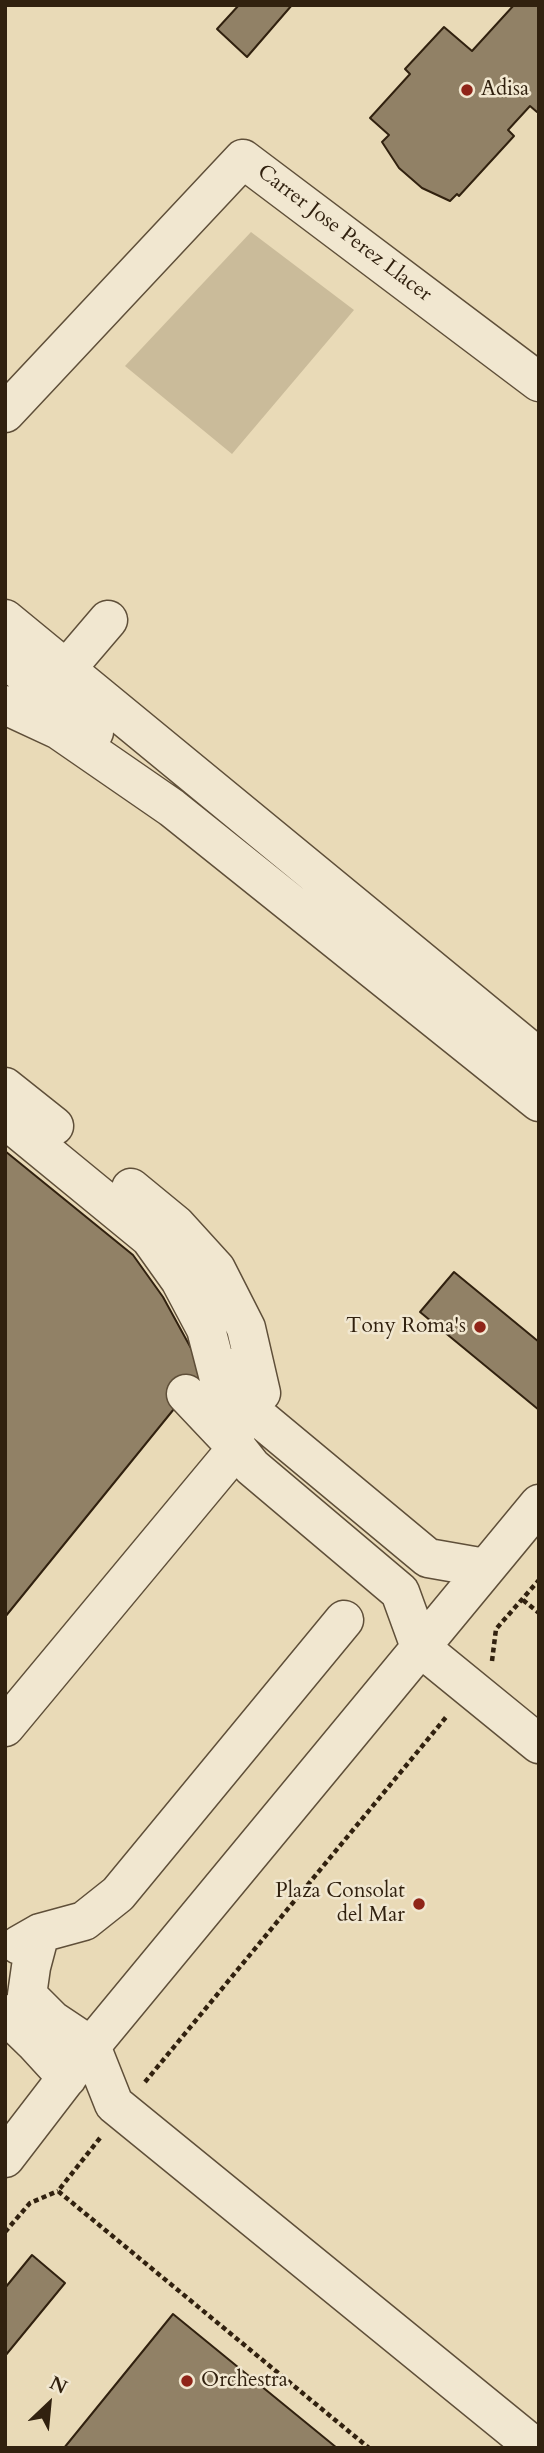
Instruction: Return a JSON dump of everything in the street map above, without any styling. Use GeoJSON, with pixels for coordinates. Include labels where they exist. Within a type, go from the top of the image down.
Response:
{"type":"FeatureCollection","features":[{"type":"Feature","properties":{"kind":"street","name":"Carrer Jose Perez Llacer"},"geometry":{"type":"LineString","coordinates":[[9,404],[243,159],[539,382]]}},
{"type":"Feature","properties":{"kind":"street"},"geometry":{"type":"LineString","coordinates":[[5,618],[539,1058]]}},
{"type":"Feature","properties":{"kind":"street"},"geometry":{"type":"LineString","coordinates":[[67,668],[108,620]]}},
{"type":"Feature","properties":{"kind":"street"},"geometry":{"type":"LineString","coordinates":[[5,662],[18,669],[99,735],[172,808]]}},
{"type":"Feature","properties":{"kind":"street"},"geometry":{"type":"LineString","coordinates":[[5,705],[59,730],[172,808],[539,1102]]}},
{"type":"Feature","properties":{"kind":"street"},"geometry":{"type":"LineString","coordinates":[[449,1032],[496,1039],[539,1074]]}},
{"type":"Feature","properties":{"kind":"street"},"geometry":{"type":"LineString","coordinates":[[5,1087],[176,1225],[216,1269],[246,1328],[262,1397],[276,1431]]}},
{"type":"Feature","properties":{"kind":"street"},"geometry":{"type":"LineString","coordinates":[[5,1104],[169,1238],[195,1273],[222,1318],[250,1410],[428,1558],[485,1568]]}},
{"type":"Feature","properties":{"kind":"street"},"geometry":{"type":"LineString","coordinates":[[5,1119],[150,1238],[158,1248],[180,1280],[206,1329],[237,1448]]}},
{"type":"Feature","properties":{"kind":"street"},"geometry":{"type":"LineString","coordinates":[[186,1394],[252,1467],[400,1592],[420,1647],[539,1744]]}},
{"type":"Feature","properties":{"kind":"street"},"geometry":{"type":"LineString","coordinates":[[5,1727],[237,1448]]}},
{"type":"Feature","properties":{"kind":"street"},"geometry":{"type":"LineString","coordinates":[[5,2158],[91,2046],[539,1504]]}},
{"type":"Feature","properties":{"kind":"street"},"geometry":{"type":"LineString","coordinates":[[5,1964],[20,1945],[40,1933],[84,1921],[118,1894],[344,1620]]}},
{"type":"Feature","properties":{"kind":"street"},"geometry":{"type":"LineString","coordinates":[[40,1933],[27,1995],[52,2020],[91,2046],[118,2107],[536,2448]]}},
{"type":"Feature","properties":{"kind":"street"},"geometry":{"type":"LineString","coordinates":[[5,2014],[66,2078]]}},
{"type":"Feature","properties":{"kind":"street"},"geometry":{"type":"LineString","coordinates":[[37,2119],[85,2105],[118,2107]]}},
{"type":"Feature","properties":{"kind":"path"},"geometry":{"type":"LineString","coordinates":[[5,2232],[30,2203],[58,2190],[118,2107],[492,1664],[496,1629],[539,1580]]}},
{"type":"Feature","properties":{"kind":"path"},"geometry":{"type":"LineString","coordinates":[[523,1600],[539,1613]]}},
{"type":"Feature","properties":{"kind":"path"},"geometry":{"type":"LineString","coordinates":[[58,2190],[369,2448]]}},
{"type":"Feature","properties":{"kind":"shaded area"},"geometry":{"type":"Polygon","coordinates":[[[251,232],[354,310],[232,454],[125,366],[251,232]]]}},
{"type":"Feature","properties":{"kind":"building"},"geometry":{"type":"Polygon","coordinates":[[[239,5],[292,5],[247,57],[217,29],[239,5]]]}},
{"type":"Feature","properties":{"kind":"building","name":"Adisa"},"geometry":{"type":"Polygon","coordinates":[[[514,5],[539,5],[539,110],[537,112],[530,106],[508,130],[514,136],[459,196],[457,194],[450,201],[422,188],[399,168],[382,142],[389,135],[370,118],[410,74],[405,69],[444,27],[472,51],[514,5]]]}},
{"type":"Feature","properties":{"kind":"building"},"geometry":{"type":"Polygon","coordinates":[[[5,1151],[133,1255],[163,1297],[204,1372],[5,1617],[5,1151]]]}},
{"type":"Feature","properties":{"kind":"building","name":"Tony Roma's"},"geometry":{"type":"Polygon","coordinates":[[[454,1272],[539,1342],[539,1410],[420,1312],[454,1272]]]}},
{"type":"Feature","properties":{"kind":"building"},"geometry":{"type":"Polygon","coordinates":[[[32,2255],[65,2283],[5,2356],[5,2288],[32,2255]]]}},
{"type":"Feature","properties":{"kind":"building","name":"Orchestra"},"geometry":{"type":"Polygon","coordinates":[[[173,2314],[337,2448],[64,2448],[173,2314]]]}},
{"type":"Feature","properties":{"kind":"place","name":"Adisa"},"geometry":{"type":"Point","coordinates":[467,90]}},
{"type":"Feature","properties":{"kind":"place","name":"Tony Roma's"},"geometry":{"type":"Point","coordinates":[480,1327]}},
{"type":"Feature","properties":{"kind":"place","name":"Plaza Consolat del Mar"},"geometry":{"type":"Point","coordinates":[419,1904]}},
{"type":"Feature","properties":{"kind":"place","name":"Orchestra"},"geometry":{"type":"Point","coordinates":[187,2381]}}]}
